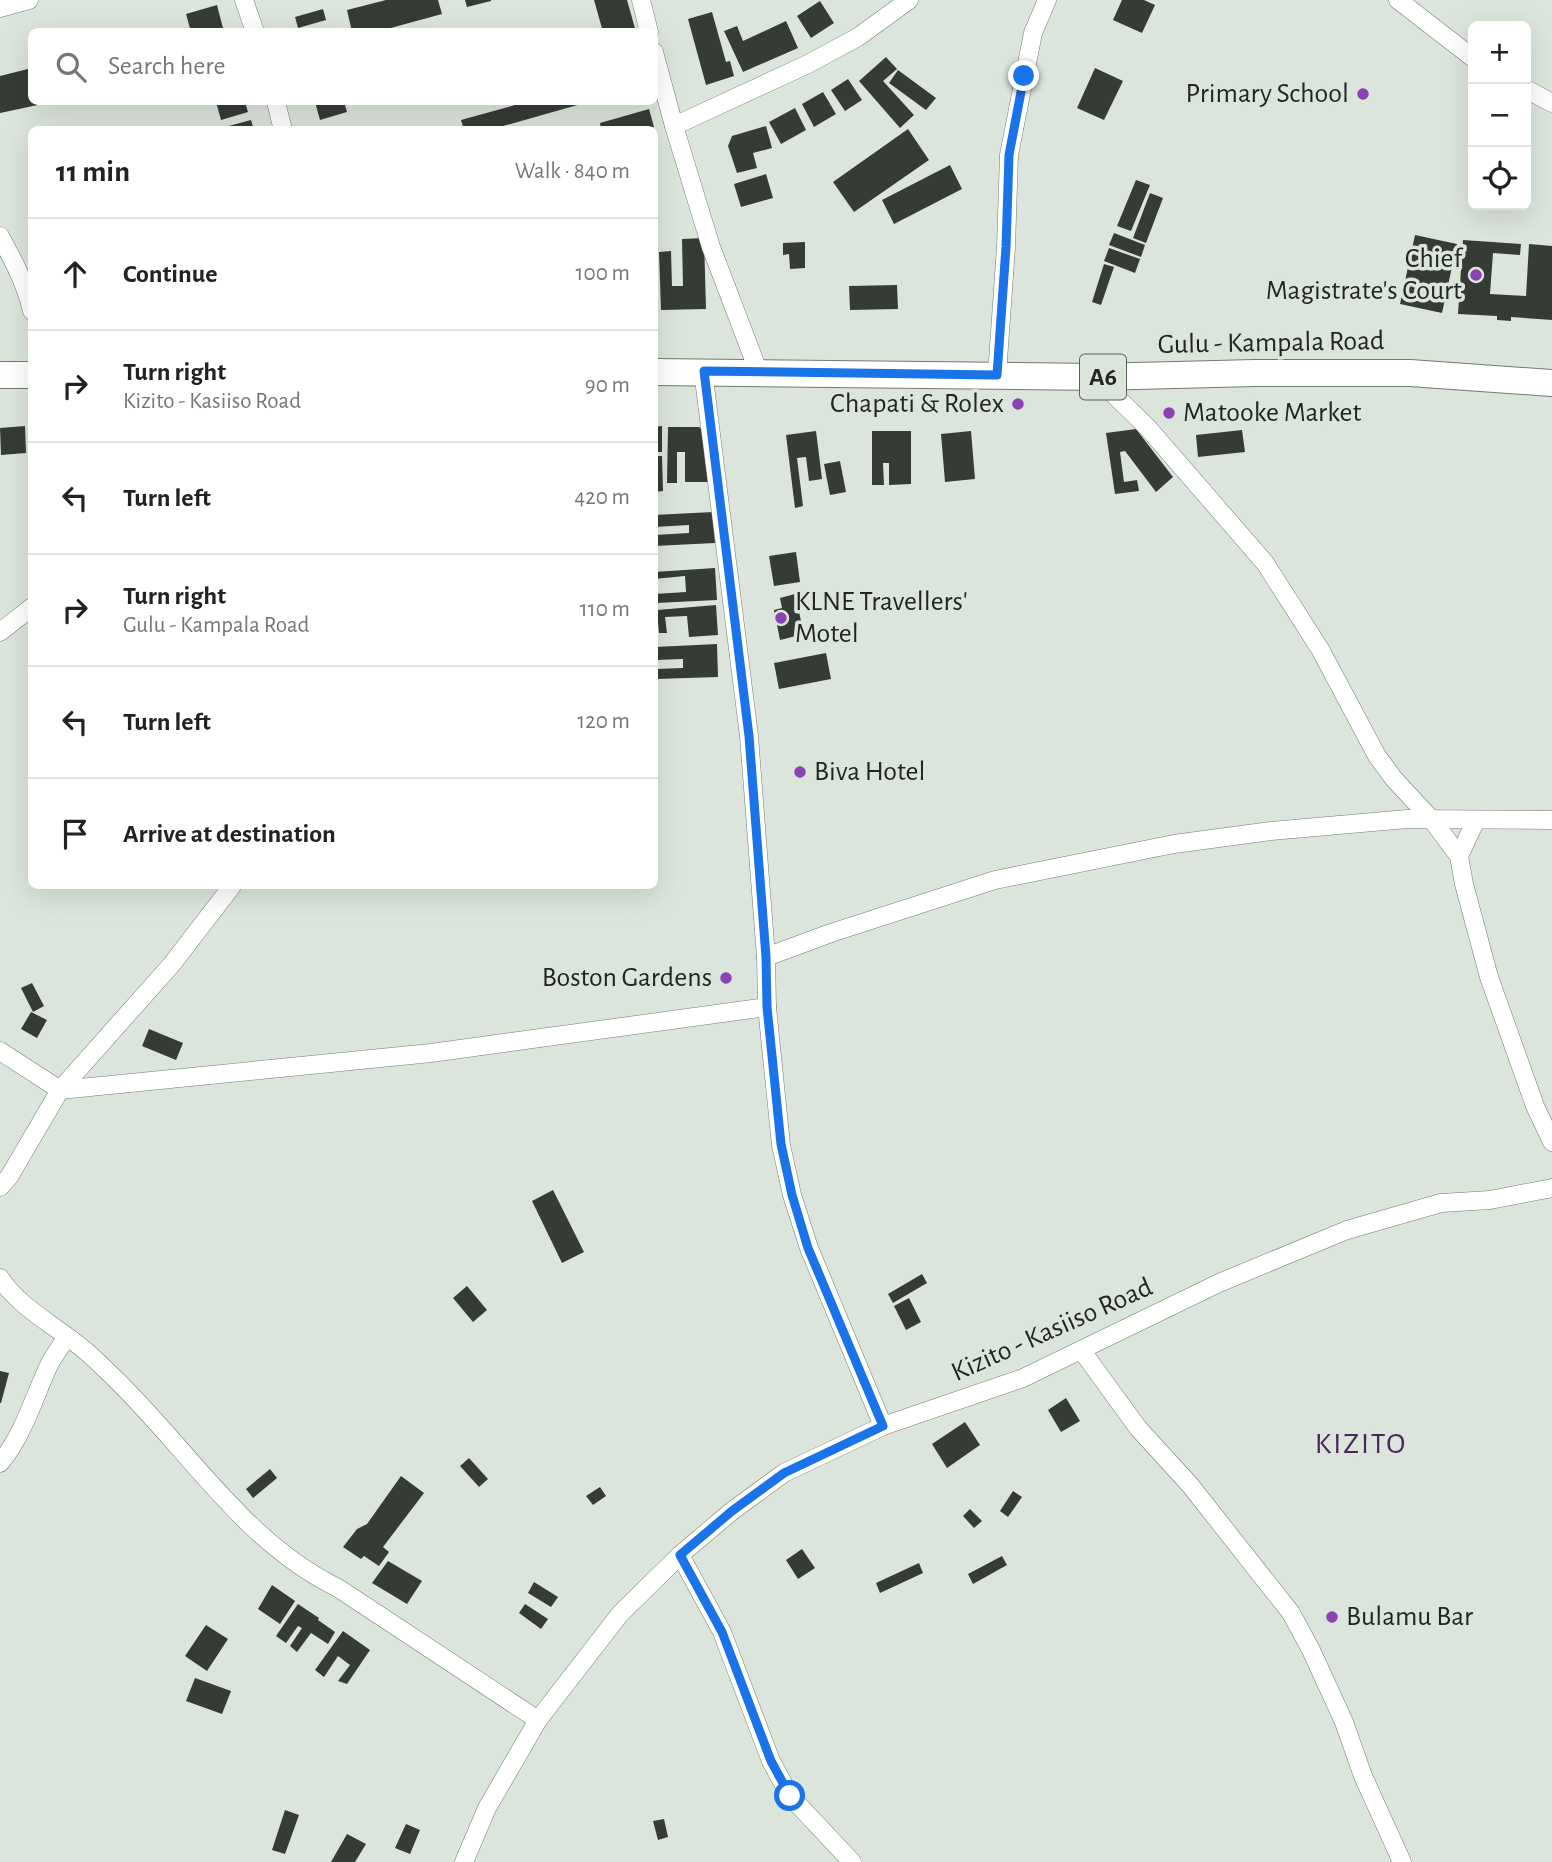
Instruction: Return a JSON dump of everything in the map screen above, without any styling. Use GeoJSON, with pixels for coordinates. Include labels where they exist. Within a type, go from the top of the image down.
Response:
{"type":"FeatureCollection","features":[{"type":"Feature","properties":{"kind":"main road","name":"Gulu - Kampala Road"},"geometry":{"type":"LineString","coordinates":[[658,372],[1096,377],[1410,373],[1552,383]]}},
{"type":"Feature","properties":{"kind":"main road"},"geometry":{"type":"LineString","coordinates":[[0,375],[28,375]]}},
{"type":"Feature","properties":{"kind":"street"},"geometry":{"type":"LineString","coordinates":[[0,8],[29,0]]}},
{"type":"Feature","properties":{"kind":"street"},"geometry":{"type":"LineString","coordinates":[[641,0],[648,28]]}},
{"type":"Feature","properties":{"kind":"street"},"geometry":{"type":"LineString","coordinates":[[674,126],[808,64],[858,37],[909,0]]}},
{"type":"Feature","properties":{"kind":"street"},"geometry":{"type":"LineString","coordinates":[[997,375],[1009,155],[1033,33],[1047,0]]}},
{"type":"Feature","properties":{"kind":"street"},"geometry":{"type":"LineString","coordinates":[[1398,0],[1468,54]]}},
{"type":"Feature","properties":{"kind":"street"},"geometry":{"type":"LineString","coordinates":[[250,1],[254,28]]}},
{"type":"Feature","properties":{"kind":"street"},"geometry":{"type":"LineString","coordinates":[[658,67],[711,247],[759,373]]}},
{"type":"Feature","properties":{"kind":"street"},"geometry":{"type":"LineString","coordinates":[[1531,92],[1552,103]]}},
{"type":"Feature","properties":{"kind":"street"},"geometry":{"type":"LineString","coordinates":[[277,105],[282,126]]}},
{"type":"Feature","properties":{"kind":"street"},"geometry":{"type":"LineString","coordinates":[[0,236],[28,295]]}},
{"type":"Feature","properties":{"kind":"street"},"geometry":{"type":"LineString","coordinates":[[704,371],[749,736],[766,957],[767,1007],[781,1144],[792,1195],[808,1248],[883,1426]]}},
{"type":"Feature","properties":{"kind":"street"},"geometry":{"type":"LineString","coordinates":[[1096,377],[1148,428],[1265,563],[1320,649],[1377,755],[1459,856],[1489,976],[1535,1106],[1552,1142]]}},
{"type":"Feature","properties":{"kind":"street"},"geometry":{"type":"LineString","coordinates":[[0,632],[28,610]]}},
{"type":"Feature","properties":{"kind":"street"},"geometry":{"type":"LineString","coordinates":[[766,957],[995,880],[1174,844],[1271,831],[1407,819],[1552,820]]}},
{"type":"Feature","properties":{"kind":"street"},"geometry":{"type":"LineString","coordinates":[[1459,856],[1476,820]]}},
{"type":"Feature","properties":{"kind":"street"},"geometry":{"type":"LineString","coordinates":[[0,1187],[9,1177],[60,1090],[172,964],[230,889]]}},
{"type":"Feature","properties":{"kind":"street"},"geometry":{"type":"LineString","coordinates":[[0,1051],[60,1090],[431,1053],[767,1007]]}},
{"type":"Feature","properties":{"kind":"street","name":"Kizito - Kasiiso Road"},"geometry":{"type":"LineString","coordinates":[[464,1862],[487,1808],[538,1720],[621,1615],[680,1555],[732,1511],[784,1473],[883,1426],[1023,1378],[1219,1283],[1347,1230],[1441,1203],[1490,1200],[1552,1188]]}},
{"type":"Feature","properties":{"kind":"street"},"geometry":{"type":"LineString","coordinates":[[0,1278],[18,1300],[67,1336],[107,1371],[274,1547],[314,1576],[338,1588],[538,1720]]}},
{"type":"Feature","properties":{"kind":"street"},"geometry":{"type":"LineString","coordinates":[[0,1463],[19,1431],[50,1362],[67,1336]]}},
{"type":"Feature","properties":{"kind":"street"},"geometry":{"type":"LineString","coordinates":[[1082,1351],[1138,1428],[1190,1485],[1291,1613],[1344,1722],[1363,1776],[1402,1862]]}},
{"type":"Feature","properties":{"kind":"street"},"geometry":{"type":"LineString","coordinates":[[680,1555],[722,1632],[771,1761],[790,1796],[852,1862]]}},
{"type":"Feature","properties":{"kind":"building"},"geometry":{"type":"Polygon","coordinates":[[[386,0],[438,0],[442,14],[391,28],[351,28],[347,10],[386,0]]]}},
{"type":"Feature","properties":{"kind":"building"},"geometry":{"type":"Polygon","coordinates":[[[465,0],[491,0],[491,1],[467,7],[465,0]]]}},
{"type":"Feature","properties":{"kind":"building"},"geometry":{"type":"Polygon","coordinates":[[[594,0],[627,0],[635,28],[602,28],[594,0]]]}},
{"type":"Feature","properties":{"kind":"building"},"geometry":{"type":"Polygon","coordinates":[[[1122,0],[1144,0],[1155,5],[1142,33],[1113,20],[1122,0]]]}},
{"type":"Feature","properties":{"kind":"building"},"geometry":{"type":"Polygon","coordinates":[[[820,1],[834,23],[811,38],[797,16],[820,1]]]}},
{"type":"Feature","properties":{"kind":"building"},"geometry":{"type":"Polygon","coordinates":[[[217,5],[223,28],[190,28],[186,14],[217,5]]]}},
{"type":"Feature","properties":{"kind":"building"},"geometry":{"type":"Polygon","coordinates":[[[323,9],[326,20],[298,28],[295,17],[323,9]]]}},
{"type":"Feature","properties":{"kind":"building"},"geometry":{"type":"Polygon","coordinates":[[[712,12],[726,62],[730,61],[734,76],[706,85],[688,19],[712,12]]]}},
{"type":"Feature","properties":{"kind":"building"},"geometry":{"type":"Polygon","coordinates":[[[786,21],[798,48],[743,72],[724,31],[737,26],[743,41],[786,21]]]}},
{"type":"Feature","properties":{"kind":"building"},"geometry":{"type":"Polygon","coordinates":[[[886,57],[897,69],[883,81],[914,115],[900,128],[859,81],[886,57]]]}},
{"type":"Feature","properties":{"kind":"building"},"geometry":{"type":"Polygon","coordinates":[[[1095,68],[1123,81],[1104,120],[1077,108],[1095,68]]]}},
{"type":"Feature","properties":{"kind":"building"},"geometry":{"type":"Polygon","coordinates":[[[28,69],[28,105],[38,105],[0,113],[0,76],[28,69]]]}},
{"type":"Feature","properties":{"kind":"building"},"geometry":{"type":"Polygon","coordinates":[[[898,70],[936,98],[926,110],[889,83],[898,70]]]}},
{"type":"Feature","properties":{"kind":"building"},"geometry":{"type":"Polygon","coordinates":[[[848,79],[862,100],[845,111],[831,90],[848,79]]]}},
{"type":"Feature","properties":{"kind":"building"},"geometry":{"type":"Polygon","coordinates":[[[823,92],[836,114],[814,127],[802,104],[823,92]]]}},
{"type":"Feature","properties":{"kind":"building"},"geometry":{"type":"Polygon","coordinates":[[[217,105],[246,105],[248,112],[221,120],[217,105]]]}},
{"type":"Feature","properties":{"kind":"building"},"geometry":{"type":"Polygon","coordinates":[[[316,105],[345,105],[347,112],[320,120],[316,105]]]}},
{"type":"Feature","properties":{"kind":"building"},"geometry":{"type":"Polygon","coordinates":[[[515,105],[577,105],[503,126],[463,126],[461,120],[515,105]]]}},
{"type":"Feature","properties":{"kind":"building"},"geometry":{"type":"Polygon","coordinates":[[[795,108],[806,130],[781,144],[769,122],[795,108]]]}},
{"type":"Feature","properties":{"kind":"building"},"geometry":{"type":"Polygon","coordinates":[[[649,109],[654,126],[600,126],[600,123],[649,109]]]}},
{"type":"Feature","properties":{"kind":"building"},"geometry":{"type":"Polygon","coordinates":[[[251,120],[253,126],[229,126],[251,120]]]}},
{"type":"Feature","properties":{"kind":"building"},"geometry":{"type":"Polygon","coordinates":[[[766,126],[772,148],[753,153],[757,168],[737,173],[728,146],[732,136],[766,126]]]}},
{"type":"Feature","properties":{"kind":"building"},"geometry":{"type":"Polygon","coordinates":[[[908,129],[929,160],[854,212],[833,182],[908,129]]]}},
{"type":"Feature","properties":{"kind":"building"},"geometry":{"type":"Polygon","coordinates":[[[950,165],[962,189],[894,224],[882,200],[950,165]]]}},
{"type":"Feature","properties":{"kind":"building"},"geometry":{"type":"Polygon","coordinates":[[[766,174],[773,198],[741,207],[734,184],[766,174]]]}},
{"type":"Feature","properties":{"kind":"building"},"geometry":{"type":"Polygon","coordinates":[[[1136,180],[1150,185],[1131,231],[1117,226],[1136,180]]]}},
{"type":"Feature","properties":{"kind":"building"},"geometry":{"type":"Polygon","coordinates":[[[1150,193],[1163,198],[1146,243],[1133,238],[1150,193]]]}},
{"type":"Feature","properties":{"kind":"building"},"geometry":{"type":"Polygon","coordinates":[[[1114,233],[1145,245],[1141,257],[1109,245],[1114,233]]]}},
{"type":"Feature","properties":{"kind":"building"},"geometry":{"type":"Polygon","coordinates":[[[1415,235],[1457,244],[1442,313],[1400,304],[1415,235]]]}},
{"type":"Feature","properties":{"kind":"building"},"geometry":{"type":"Polygon","coordinates":[[[704,238],[706,309],[661,310],[659,252],[671,251],[672,286],[683,286],[682,239],[704,238]]]}},
{"type":"Feature","properties":{"kind":"building","name":"Chief Magistrate's Court"},"geometry":{"type":"Polygon","coordinates":[[[1463,240],[1521,244],[1520,255],[1493,253],[1490,294],[1526,296],[1529,244],[1552,246],[1552,320],[1511,317],[1511,321],[1497,320],[1497,316],[1458,314],[1463,240]]]}},
{"type":"Feature","properties":{"kind":"building"},"geometry":{"type":"Polygon","coordinates":[[[805,242],[805,268],[790,269],[789,254],[783,255],[783,243],[805,242]]]}},
{"type":"Feature","properties":{"kind":"building"},"geometry":{"type":"Polygon","coordinates":[[[1109,248],[1140,259],[1135,273],[1104,261],[1109,248]]]}},
{"type":"Feature","properties":{"kind":"building"},"geometry":{"type":"Polygon","coordinates":[[[1104,264],[1114,267],[1101,305],[1092,302],[1104,264]]]}},
{"type":"Feature","properties":{"kind":"building"},"geometry":{"type":"Polygon","coordinates":[[[897,285],[898,309],[850,310],[849,286],[897,285]]]}},
{"type":"Feature","properties":{"kind":"building"},"geometry":{"type":"Polygon","coordinates":[[[25,426],[26,453],[1,455],[0,428],[25,426]]]}},
{"type":"Feature","properties":{"kind":"building"},"geometry":{"type":"Polygon","coordinates":[[[658,426],[662,426],[662,452],[658,452],[658,426]]]}},
{"type":"Feature","properties":{"kind":"building"},"geometry":{"type":"Polygon","coordinates":[[[668,427],[699,427],[707,434],[708,482],[685,482],[685,452],[677,452],[677,483],[667,483],[668,427]]]}},
{"type":"Feature","properties":{"kind":"building"},"geometry":{"type":"Polygon","coordinates":[[[1136,429],[1173,477],[1156,492],[1125,451],[1120,452],[1124,482],[1137,480],[1139,491],[1115,494],[1106,433],[1136,429]]]}},
{"type":"Feature","properties":{"kind":"building"},"geometry":{"type":"Polygon","coordinates":[[[1242,430],[1245,452],[1198,457],[1196,435],[1242,430]]]}},
{"type":"Feature","properties":{"kind":"building"},"geometry":{"type":"Polygon","coordinates":[[[816,431],[822,479],[809,481],[806,457],[797,458],[803,506],[795,508],[786,435],[816,431]]]}},
{"type":"Feature","properties":{"kind":"building"},"geometry":{"type":"Polygon","coordinates":[[[872,431],[911,431],[911,484],[889,485],[889,463],[883,463],[884,485],[872,485],[872,431]]]}},
{"type":"Feature","properties":{"kind":"building"},"geometry":{"type":"Polygon","coordinates":[[[971,431],[975,479],[945,482],[941,434],[971,431]]]}},
{"type":"Feature","properties":{"kind":"building"},"geometry":{"type":"Polygon","coordinates":[[[658,456],[662,456],[663,491],[658,492],[658,456]]]}},
{"type":"Feature","properties":{"kind":"building"},"geometry":{"type":"Polygon","coordinates":[[[840,461],[846,492],[830,495],[824,464],[840,461]]]}},
{"type":"Feature","properties":{"kind":"building"},"geometry":{"type":"Polygon","coordinates":[[[713,512],[715,543],[658,546],[658,535],[689,533],[689,525],[658,527],[658,515],[713,512]]]}},
{"type":"Feature","properties":{"kind":"building"},"geometry":{"type":"Polygon","coordinates":[[[796,552],[800,582],[774,586],[769,556],[796,552]]]}},
{"type":"Feature","properties":{"kind":"building"},"geometry":{"type":"Polygon","coordinates":[[[715,568],[717,600],[658,603],[658,594],[686,592],[685,576],[658,579],[658,572],[715,568]]]}},
{"type":"Feature","properties":{"kind":"building"},"geometry":{"type":"Polygon","coordinates":[[[795,594],[804,634],[780,640],[774,610],[782,608],[780,598],[795,594]]]}},
{"type":"Feature","properties":{"kind":"building"},"geometry":{"type":"Polygon","coordinates":[[[716,605],[718,635],[689,637],[687,616],[665,617],[667,633],[659,633],[658,610],[716,605]]]}},
{"type":"Feature","properties":{"kind":"building"},"geometry":{"type":"Polygon","coordinates":[[[717,644],[718,677],[658,679],[658,669],[683,668],[683,659],[658,660],[658,647],[717,644]]]}},
{"type":"Feature","properties":{"kind":"building"},"geometry":{"type":"Polygon","coordinates":[[[826,653],[831,679],[779,689],[774,663],[826,653]]]}},
{"type":"Feature","properties":{"kind":"building"},"geometry":{"type":"Polygon","coordinates":[[[32,983],[44,1006],[33,1012],[21,988],[32,983]]]}},
{"type":"Feature","properties":{"kind":"building"},"geometry":{"type":"Polygon","coordinates":[[[31,1012],[47,1020],[37,1038],[21,1029],[31,1012]]]}},
{"type":"Feature","properties":{"kind":"building"},"geometry":{"type":"Polygon","coordinates":[[[149,1029],[183,1043],[176,1060],[142,1046],[149,1029]]]}},
{"type":"Feature","properties":{"kind":"building"},"geometry":{"type":"Polygon","coordinates":[[[553,1190],[584,1252],[562,1263],[532,1201],[553,1190]]]}},
{"type":"Feature","properties":{"kind":"building"},"geometry":{"type":"Polygon","coordinates":[[[922,1274],[927,1283],[893,1303],[888,1294],[922,1274]]]}},
{"type":"Feature","properties":{"kind":"building"},"geometry":{"type":"Polygon","coordinates":[[[467,1286],[487,1310],[473,1322],[453,1298],[467,1286]]]}},
{"type":"Feature","properties":{"kind":"building"},"geometry":{"type":"Polygon","coordinates":[[[909,1298],[921,1322],[906,1330],[894,1306],[909,1298]]]}},
{"type":"Feature","properties":{"kind":"building"},"geometry":{"type":"Polygon","coordinates":[[[0,1371],[9,1373],[1,1403],[0,1403],[0,1371]]]}},
{"type":"Feature","properties":{"kind":"building"},"geometry":{"type":"Polygon","coordinates":[[[1066,1398],[1080,1421],[1061,1432],[1048,1410],[1066,1398]]]}},
{"type":"Feature","properties":{"kind":"building"},"geometry":{"type":"Polygon","coordinates":[[[965,1422],[980,1445],[947,1468],[932,1444],[965,1422]]]}},
{"type":"Feature","properties":{"kind":"building"},"geometry":{"type":"Polygon","coordinates":[[[469,1458],[488,1479],[479,1487],[460,1466],[469,1458]]]}},
{"type":"Feature","properties":{"kind":"building"},"geometry":{"type":"Polygon","coordinates":[[[270,1469],[277,1478],[253,1498],[246,1489],[270,1469]]]}},
{"type":"Feature","properties":{"kind":"building"},"geometry":{"type":"Polygon","coordinates":[[[401,1476],[424,1493],[383,1547],[389,1552],[379,1566],[364,1556],[361,1559],[343,1547],[357,1529],[367,1524],[401,1476]]]}},
{"type":"Feature","properties":{"kind":"building"},"geometry":{"type":"Polygon","coordinates":[[[600,1487],[606,1496],[593,1505],[586,1496],[600,1487]]]}},
{"type":"Feature","properties":{"kind":"building"},"geometry":{"type":"Polygon","coordinates":[[[1013,1491],[1022,1497],[1008,1517],[1000,1511],[1013,1491]]]}},
{"type":"Feature","properties":{"kind":"building"},"geometry":{"type":"Polygon","coordinates":[[[970,1509],[982,1521],[974,1528],[963,1516],[970,1509]]]}},
{"type":"Feature","properties":{"kind":"building"},"geometry":{"type":"Polygon","coordinates":[[[802,1549],[815,1568],[798,1579],[786,1560],[802,1549]]]}},
{"type":"Feature","properties":{"kind":"building"},"geometry":{"type":"Polygon","coordinates":[[[1002,1556],[1007,1565],[973,1584],[968,1574],[1002,1556]]]}},
{"type":"Feature","properties":{"kind":"building"},"geometry":{"type":"Polygon","coordinates":[[[388,1561],[422,1581],[407,1604],[372,1583],[388,1561]]]}},
{"type":"Feature","properties":{"kind":"building"},"geometry":{"type":"Polygon","coordinates":[[[919,1563],[923,1573],[880,1593],[876,1583],[919,1563]]]}},
{"type":"Feature","properties":{"kind":"building"},"geometry":{"type":"Polygon","coordinates":[[[534,1582],[558,1597],[551,1607],[528,1593],[534,1582]]]}},
{"type":"Feature","properties":{"kind":"building"},"geometry":{"type":"Polygon","coordinates":[[[272,1585],[295,1601],[280,1624],[258,1609],[272,1585]]]}},
{"type":"Feature","properties":{"kind":"building"},"geometry":{"type":"Polygon","coordinates":[[[298,1604],[335,1632],[328,1644],[311,1633],[297,1652],[290,1646],[302,1628],[298,1626],[286,1643],[276,1636],[298,1604]]]}},
{"type":"Feature","properties":{"kind":"building"},"geometry":{"type":"Polygon","coordinates":[[[525,1604],[548,1619],[541,1629],[519,1613],[525,1604]]]}},
{"type":"Feature","properties":{"kind":"building"},"geometry":{"type":"Polygon","coordinates":[[[206,1625],[228,1639],[207,1671],[185,1656],[206,1625]]]}},
{"type":"Feature","properties":{"kind":"building"},"geometry":{"type":"Polygon","coordinates":[[[343,1631],[370,1650],[347,1684],[338,1681],[350,1665],[338,1656],[324,1677],[315,1670],[343,1631]]]}},
{"type":"Feature","properties":{"kind":"building"},"geometry":{"type":"Polygon","coordinates":[[[195,1678],[231,1691],[222,1714],[186,1701],[195,1678]]]}},
{"type":"Feature","properties":{"kind":"building"},"geometry":{"type":"Polygon","coordinates":[[[285,1810],[299,1815],[285,1854],[272,1850],[285,1810]]]}},
{"type":"Feature","properties":{"kind":"building"},"geometry":{"type":"Polygon","coordinates":[[[664,1819],[668,1837],[658,1840],[653,1821],[664,1819]]]}},
{"type":"Feature","properties":{"kind":"building"},"geometry":{"type":"Polygon","coordinates":[[[406,1824],[420,1830],[410,1854],[395,1848],[406,1824]]]}},
{"type":"Feature","properties":{"kind":"building"},"geometry":{"type":"Polygon","coordinates":[[[347,1834],[366,1844],[355,1862],[331,1862],[347,1834]]]}},
{"type":"Feature","properties":{"kind":"place","name":"Primary School"},"geometry":{"type":"Point","coordinates":[1363,94]}},
{"type":"Feature","properties":{"kind":"place","name":"Chief Magistrate's Court"},"geometry":{"type":"Point","coordinates":[1476,275]}},
{"type":"Feature","properties":{"kind":"place","name":"Chapati & Rolex"},"geometry":{"type":"Point","coordinates":[1018,404]}},
{"type":"Feature","properties":{"kind":"place","name":"Matooke Market"},"geometry":{"type":"Point","coordinates":[1169,413]}},
{"type":"Feature","properties":{"kind":"place","name":"KLNE Travellers' Motel"},"geometry":{"type":"Point","coordinates":[781,618]}},
{"type":"Feature","properties":{"kind":"place","name":"Biva Hotel"},"geometry":{"type":"Point","coordinates":[800,772]}},
{"type":"Feature","properties":{"kind":"place","name":"Boston Gardens"},"geometry":{"type":"Point","coordinates":[726,978]}},
{"type":"Feature","properties":{"kind":"place","name":"Bulamu Bar"},"geometry":{"type":"Point","coordinates":[1332,1617]}},
{"type":"Feature","properties":{"kind":"district","name":"KIZITO"},"geometry":{"type":"Point","coordinates":[1361,1444]}},
{"type":"Feature","properties":{"kind":"route"},"geometry":{"type":"LineString","coordinates":[[790,1796],[771,1761],[722,1632],[680,1555],[732,1511],[784,1473],[883,1426],[808,1248],[792,1195],[781,1144],[767,1007],[766,957],[749,736],[704,371],[997,375],[1009,155],[1024,76]]}}]}
